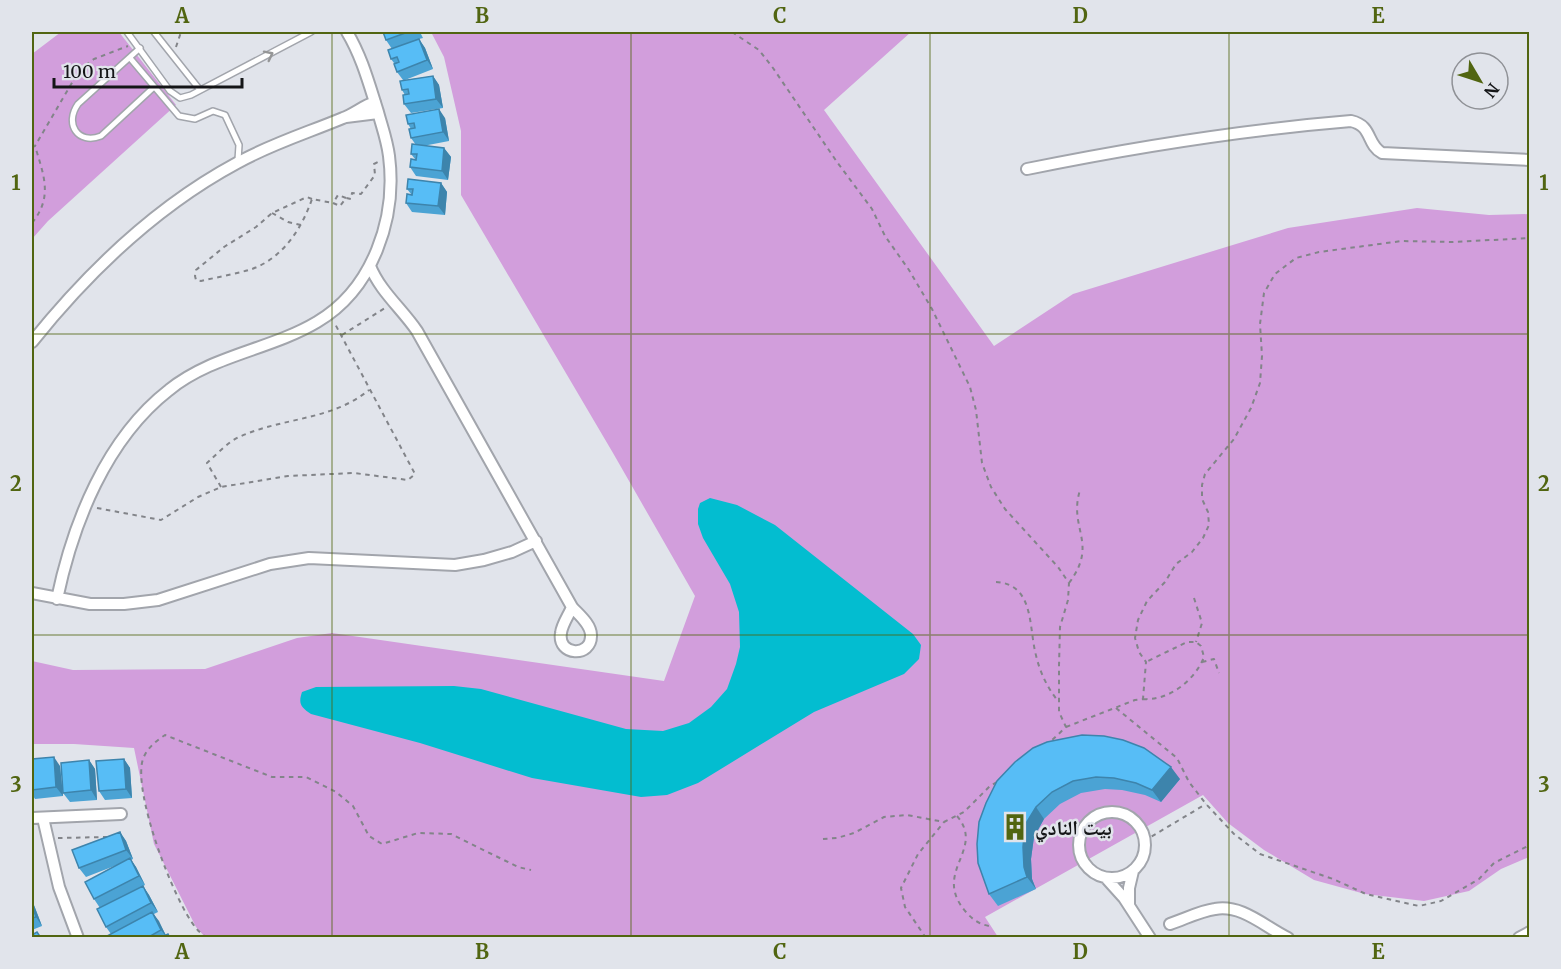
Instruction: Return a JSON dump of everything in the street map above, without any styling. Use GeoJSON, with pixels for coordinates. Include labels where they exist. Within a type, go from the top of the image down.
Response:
{"type":"FeatureCollection","features":[{"type":"Feature","properties":{"kind":"street"},"geometry":{"type":"LineString","coordinates":[[57,599],[67,554],[85,506],[126,434],[146,411],[169,390],[195,372],[295,333],[330,314],[357,286],[370,266],[387,221],[391,192],[390,158],[386,134],[360,57],[347,32]]}},
{"type":"Feature","properties":{"kind":"street"},"geometry":{"type":"LineString","coordinates":[[32,342],[58,309],[93,272],[171,206],[237,163],[273,145],[346,117],[375,102]]}},
{"type":"Feature","properties":{"kind":"street"},"geometry":{"type":"LineString","coordinates":[[346,117],[378,113]]}},
{"type":"Feature","properties":{"kind":"street"},"geometry":{"type":"LineString","coordinates":[[1027,169],[1193,138],[1351,121],[1363,126],[1370,135],[1374,147],[1382,153],[1530,160]]}},
{"type":"Feature","properties":{"kind":"street"},"geometry":{"type":"LineString","coordinates":[[370,266],[376,279],[417,331],[572,607]]}},
{"type":"Feature","properties":{"kind":"street"},"geometry":{"type":"LineString","coordinates":[[357,286],[371,286],[384,290]]}},
{"type":"Feature","properties":{"kind":"street"},"geometry":{"type":"LineString","coordinates":[[32,593],[90,604],[124,604],[158,600],[270,564],[309,558],[455,565],[512,552],[536,541]]}},
{"type":"Feature","properties":{"kind":"street"},"geometry":{"type":"LineString","coordinates":[[1129,906],[1132,871],[1142,857],[1144,841],[1139,827],[1128,816],[1113,812],[1098,815],[1092,819],[1079,838],[1080,853],[1086,867],[1098,876],[1106,878],[1117,878],[1132,871]]}},
{"type":"Feature","properties":{"kind":"street"},"geometry":{"type":"LineString","coordinates":[[78,938],[59,887],[47,838],[37,818],[122,814]]}},
{"type":"Feature","properties":{"kind":"street"},"geometry":{"type":"LineString","coordinates":[[1106,878],[1129,906],[1150,938]]}},
{"type":"Feature","properties":{"kind":"street"},"geometry":{"type":"LineString","coordinates":[[1170,924],[1212,909],[1228,908],[1243,912],[1288,938]]}},
{"type":"Feature","properties":{"kind":"street"},"geometry":{"type":"LineString","coordinates":[[1520,938],[1530,932]]}},
{"type":"Feature","properties":{"kind":"lane"},"geometry":{"type":"LineString","coordinates":[[127,32],[174,95],[186,97],[311,32]]}},
{"type":"Feature","properties":{"kind":"lane"},"geometry":{"type":"LineString","coordinates":[[154,32],[200,90]]}},
{"type":"Feature","properties":{"kind":"lane"},"geometry":{"type":"LineString","coordinates":[[138,46],[129,58],[83,99],[73,112],[74,128],[86,138],[94,139],[102,136],[154,87]]}},
{"type":"Feature","properties":{"kind":"lane"},"geometry":{"type":"LineString","coordinates":[[129,58],[175,113],[184,119],[195,119],[213,111],[225,115],[239,145],[237,163]]}},
{"type":"Feature","properties":{"kind":"path"},"geometry":{"type":"LineString","coordinates":[[173,56],[181,32]]}},
{"type":"Feature","properties":{"kind":"path"},"geometry":{"type":"LineString","coordinates":[[732,32],[759,50],[872,209],[885,236],[932,309],[970,387],[976,410],[982,463],[992,487],[1005,509],[1058,567],[1069,583]]}},
{"type":"Feature","properties":{"kind":"path"},"geometry":{"type":"LineString","coordinates":[[32,224],[42,210],[45,181],[33,147],[80,69],[94,59],[138,46]]}},
{"type":"Feature","properties":{"kind":"path"},"geometry":{"type":"LineString","coordinates":[[333,202],[338,195],[351,199],[352,193],[361,194],[375,175],[374,164],[390,158]]}},
{"type":"Feature","properties":{"kind":"path"},"geometry":{"type":"LineString","coordinates":[[312,199],[301,225],[291,240],[276,255],[254,268],[201,281],[196,280],[195,273],[204,262],[256,227],[272,213],[307,197],[333,202],[340,206],[346,198]]}},
{"type":"Feature","properties":{"kind":"path"},"geometry":{"type":"LineString","coordinates":[[272,213],[288,222],[301,225]]}},
{"type":"Feature","properties":{"kind":"path"},"geometry":{"type":"LineString","coordinates":[[1143,699],[1146,662],[1139,652],[1135,638],[1138,620],[1146,601],[1165,582],[1176,564],[1192,552],[1203,538],[1209,525],[1208,512],[1202,499],[1202,485],[1205,474],[1234,439],[1251,408],[1260,383],[1262,356],[1260,324],[1264,293],[1275,274],[1296,258],[1319,252],[1402,241],[1453,242],[1530,238]]}},
{"type":"Feature","properties":{"kind":"path"},"geometry":{"type":"LineString","coordinates":[[342,335],[394,302]]}},
{"type":"Feature","properties":{"kind":"path"},"geometry":{"type":"LineString","coordinates":[[85,506],[161,520],[198,497],[221,487],[288,476],[354,472],[408,480],[415,474],[330,314]]}},
{"type":"Feature","properties":{"kind":"path"},"geometry":{"type":"LineString","coordinates":[[221,487],[207,463],[238,437],[303,417],[332,412],[352,402],[370,389]]}},
{"type":"Feature","properties":{"kind":"path"},"geometry":{"type":"LineString","coordinates":[[1066,728],[1059,712],[1058,702],[1060,627],[1068,600],[1069,583],[1080,569],[1083,555],[1082,531],[1076,514],[1076,501],[1080,490]]}},
{"type":"Feature","properties":{"kind":"path"},"geometry":{"type":"LineString","coordinates":[[996,582],[1008,582],[1019,590],[1032,626],[1035,650],[1046,686],[1058,702]]}},
{"type":"Feature","properties":{"kind":"path"},"geometry":{"type":"LineString","coordinates":[[1194,598],[1203,623],[1196,642]]}},
{"type":"Feature","properties":{"kind":"path"},"geometry":{"type":"LineString","coordinates":[[1046,745],[1066,728],[1135,700],[1155,700],[1174,692],[1190,679],[1204,657],[1201,646],[1196,642],[1187,642],[1146,662]]}},
{"type":"Feature","properties":{"kind":"path"},"geometry":{"type":"LineString","coordinates":[[1202,662],[1214,659],[1219,673]]}},
{"type":"Feature","properties":{"kind":"path"},"geometry":{"type":"LineString","coordinates":[[1116,708],[1177,758],[1189,782],[1206,804],[1234,834],[1260,854],[1333,879],[1366,894],[1419,906],[1442,901],[1479,879],[1494,863],[1530,845]]}},
{"type":"Feature","properties":{"kind":"path"},"geometry":{"type":"LineString","coordinates":[[207,938],[197,929],[171,882],[151,826],[141,783],[143,759],[153,743],[165,735],[273,777],[306,777],[336,792],[353,806],[369,836],[382,844],[418,833],[451,834],[507,862],[531,870]]}},
{"type":"Feature","properties":{"kind":"path"},"geometry":{"type":"LineString","coordinates":[[926,938],[905,907],[901,888],[918,854],[944,822],[964,812],[990,786],[998,782]]}},
{"type":"Feature","properties":{"kind":"path"},"geometry":{"type":"LineString","coordinates":[[1144,841],[1206,804]]}},
{"type":"Feature","properties":{"kind":"path"},"geometry":{"type":"LineString","coordinates":[[823,839],[854,833],[884,817],[908,815],[944,822]]}},
{"type":"Feature","properties":{"kind":"path"},"geometry":{"type":"LineString","coordinates":[[957,816],[964,826],[966,838],[964,851],[955,869],[955,891],[965,911],[980,925],[989,926]]}},
{"type":"Feature","properties":{"kind":"path"},"geometry":{"type":"LineString","coordinates":[[47,838],[111,837]]}},
{"type":"Feature","properties":{"kind":"shaded area"},"geometry":{"type":"Polygon","coordinates":[[[61,32],[119,32],[176,105],[48,221],[32,239],[32,54],[61,32]]]}},
{"type":"Feature","properties":{"kind":"shaded area"},"geometry":{"type":"Polygon","coordinates":[[[431,32],[911,32],[824,110],[994,346],[1073,294],[1288,228],[1417,208],[1489,215],[1529,214],[1529,857],[1501,869],[1469,891],[1424,901],[1365,894],[1314,880],[1264,850],[1228,823],[1203,795],[985,917],[998,937],[205,937],[196,927],[154,844],[134,748],[32,744],[32,661],[73,670],[205,669],[297,638],[332,633],[664,681],[695,596],[461,195],[461,131],[444,57],[431,32]]]}},
{"type":"Feature","properties":{"kind":"water"},"geometry":{"type":"Polygon","coordinates":[[[710,498],[737,505],[775,525],[913,634],[921,645],[919,659],[904,674],[814,712],[698,783],[667,795],[641,797],[532,778],[420,743],[311,714],[301,705],[302,692],[316,687],[454,686],[481,689],[626,729],[663,731],[689,723],[711,707],[727,689],[740,647],[739,612],[730,584],[703,538],[698,524],[700,503],[710,498]]]}},
{"type":"Feature","properties":{"kind":"building"},"geometry":{"type":"Polygon","coordinates":[[[383,32],[408,32],[386,40],[383,32]]]}},
{"type":"Feature","properties":{"kind":"building"},"geometry":{"type":"Polygon","coordinates":[[[419,39],[427,60],[397,72],[394,64],[399,62],[397,57],[391,59],[388,50],[419,39]]]}},
{"type":"Feature","properties":{"kind":"building"},"geometry":{"type":"Polygon","coordinates":[[[433,76],[436,99],[404,104],[403,95],[409,94],[408,89],[402,90],[400,81],[433,76]]]}},
{"type":"Feature","properties":{"kind":"building"},"geometry":{"type":"Polygon","coordinates":[[[439,109],[443,132],[411,138],[409,129],[415,128],[414,123],[408,124],[406,115],[439,109]]]}},
{"type":"Feature","properties":{"kind":"building"},"geometry":{"type":"Polygon","coordinates":[[[412,144],[444,148],[442,171],[410,167],[411,159],[416,160],[417,154],[411,154],[412,144]]]}},
{"type":"Feature","properties":{"kind":"building"},"geometry":{"type":"Polygon","coordinates":[[[408,179],[441,183],[438,206],[406,203],[407,194],[412,195],[413,189],[407,189],[408,179]]]}},
{"type":"Feature","properties":{"kind":"building","name":"بيت النادي"},"geometry":{"type":"Polygon","coordinates":[[[1082,735],[1123,740],[1144,748],[1171,767],[1152,790],[1136,783],[1096,777],[1073,781],[1052,792],[1036,807],[1025,825],[1023,847],[1027,877],[989,894],[978,863],[977,844],[979,822],[997,781],[1015,762],[1033,748],[1047,742],[1082,735]]]}},
{"type":"Feature","properties":{"kind":"building"},"geometry":{"type":"Polygon","coordinates":[[[54,757],[56,787],[32,790],[32,759],[54,757]]]}},
{"type":"Feature","properties":{"kind":"building"},"geometry":{"type":"Polygon","coordinates":[[[124,759],[126,789],[99,791],[96,761],[124,759]]]}},
{"type":"Feature","properties":{"kind":"building"},"geometry":{"type":"Polygon","coordinates":[[[89,760],[91,790],[63,793],[61,763],[89,760]]]}},
{"type":"Feature","properties":{"kind":"building"},"geometry":{"type":"Polygon","coordinates":[[[120,832],[126,850],[79,868],[72,850],[120,832]]]}},
{"type":"Feature","properties":{"kind":"building"},"geometry":{"type":"Polygon","coordinates":[[[130,858],[139,876],[94,899],[85,882],[130,858]]]}},
{"type":"Feature","properties":{"kind":"building"},"geometry":{"type":"Polygon","coordinates":[[[143,886],[151,903],[106,927],[97,909],[143,886]]]}},
{"type":"Feature","properties":{"kind":"building"},"geometry":{"type":"Polygon","coordinates":[[[32,906],[36,917],[32,918],[32,906]]]}},
{"type":"Feature","properties":{"kind":"building"},"geometry":{"type":"Polygon","coordinates":[[[152,912],[161,930],[147,938],[108,938],[107,936],[152,912]]]}},
{"type":"Feature","properties":{"kind":"building"},"geometry":{"type":"Polygon","coordinates":[[[37,932],[41,938],[32,938],[32,935],[37,932]]]}},
{"type":"Feature","properties":{"kind":"place","name":"بيت النادي"},"geometry":{"type":"Point","coordinates":[1015,827]}}]}
